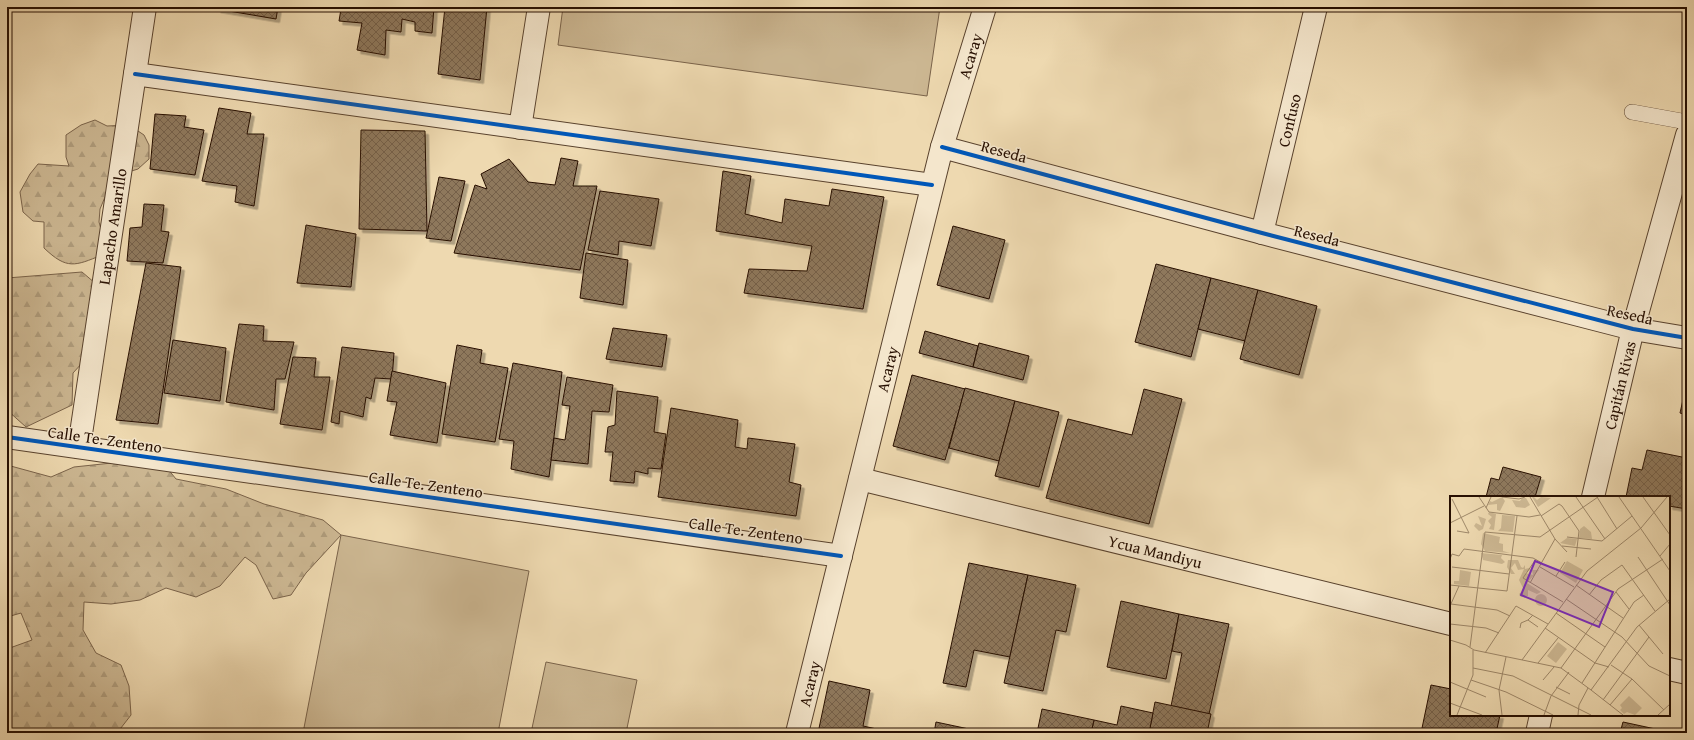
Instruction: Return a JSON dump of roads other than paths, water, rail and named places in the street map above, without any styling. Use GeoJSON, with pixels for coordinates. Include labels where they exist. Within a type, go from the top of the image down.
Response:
{"type":"FeatureCollection","features":[{"type":"Feature","properties":{"kind":"street","name":"Lapacho Amarillo"},"geometry":{"type":"LineString","coordinates":[[79,447],[146,7]]}},
{"type":"Feature","properties":{"kind":"street"},"geometry":{"type":"LineString","coordinates":[[520,128],[539,7]]}},
{"type":"Feature","properties":{"kind":"street","name":"Acaray"},"geometry":{"type":"LineString","coordinates":[[797,733],[932,185],[942,147],[985,7]]}},
{"type":"Feature","properties":{"kind":"street","name":"Confuso"},"geometry":{"type":"LineString","coordinates":[[1262,233],[1316,7]]}},
{"type":"Feature","properties":{"kind":"street"},"geometry":{"type":"LineString","coordinates":[[135,74],[932,185]]}},
{"type":"Feature","properties":{"kind":"street","name":"Capitán Rivas"},"geometry":{"type":"LineString","coordinates":[[1593,496],[1633,329],[1687,135]]}},
{"type":"Feature","properties":{"kind":"street","name":"Reseda"},"geometry":{"type":"LineString","coordinates":[[942,147],[1262,233],[1633,329],[1687,338]]}},
{"type":"Feature","properties":{"kind":"street","name":"Calle Te. Zenteno"},"geometry":{"type":"LineString","coordinates":[[7,437],[841,556]]}},
{"type":"Feature","properties":{"kind":"street","name":"Ycua Mandiyu"},"geometry":{"type":"LineString","coordinates":[[860,479],[1450,624]]}},
{"type":"Feature","properties":{"kind":"street"},"geometry":{"type":"LineString","coordinates":[[1670,669],[1687,672]]}},
{"type":"Feature","properties":{"kind":"street"},"geometry":{"type":"LineString","coordinates":[[1537,733],[1541,716]]}},
{"type":"Feature","properties":{"kind":"lane"},"geometry":{"type":"LineString","coordinates":[[1632,112],[1687,122]]}}]}
